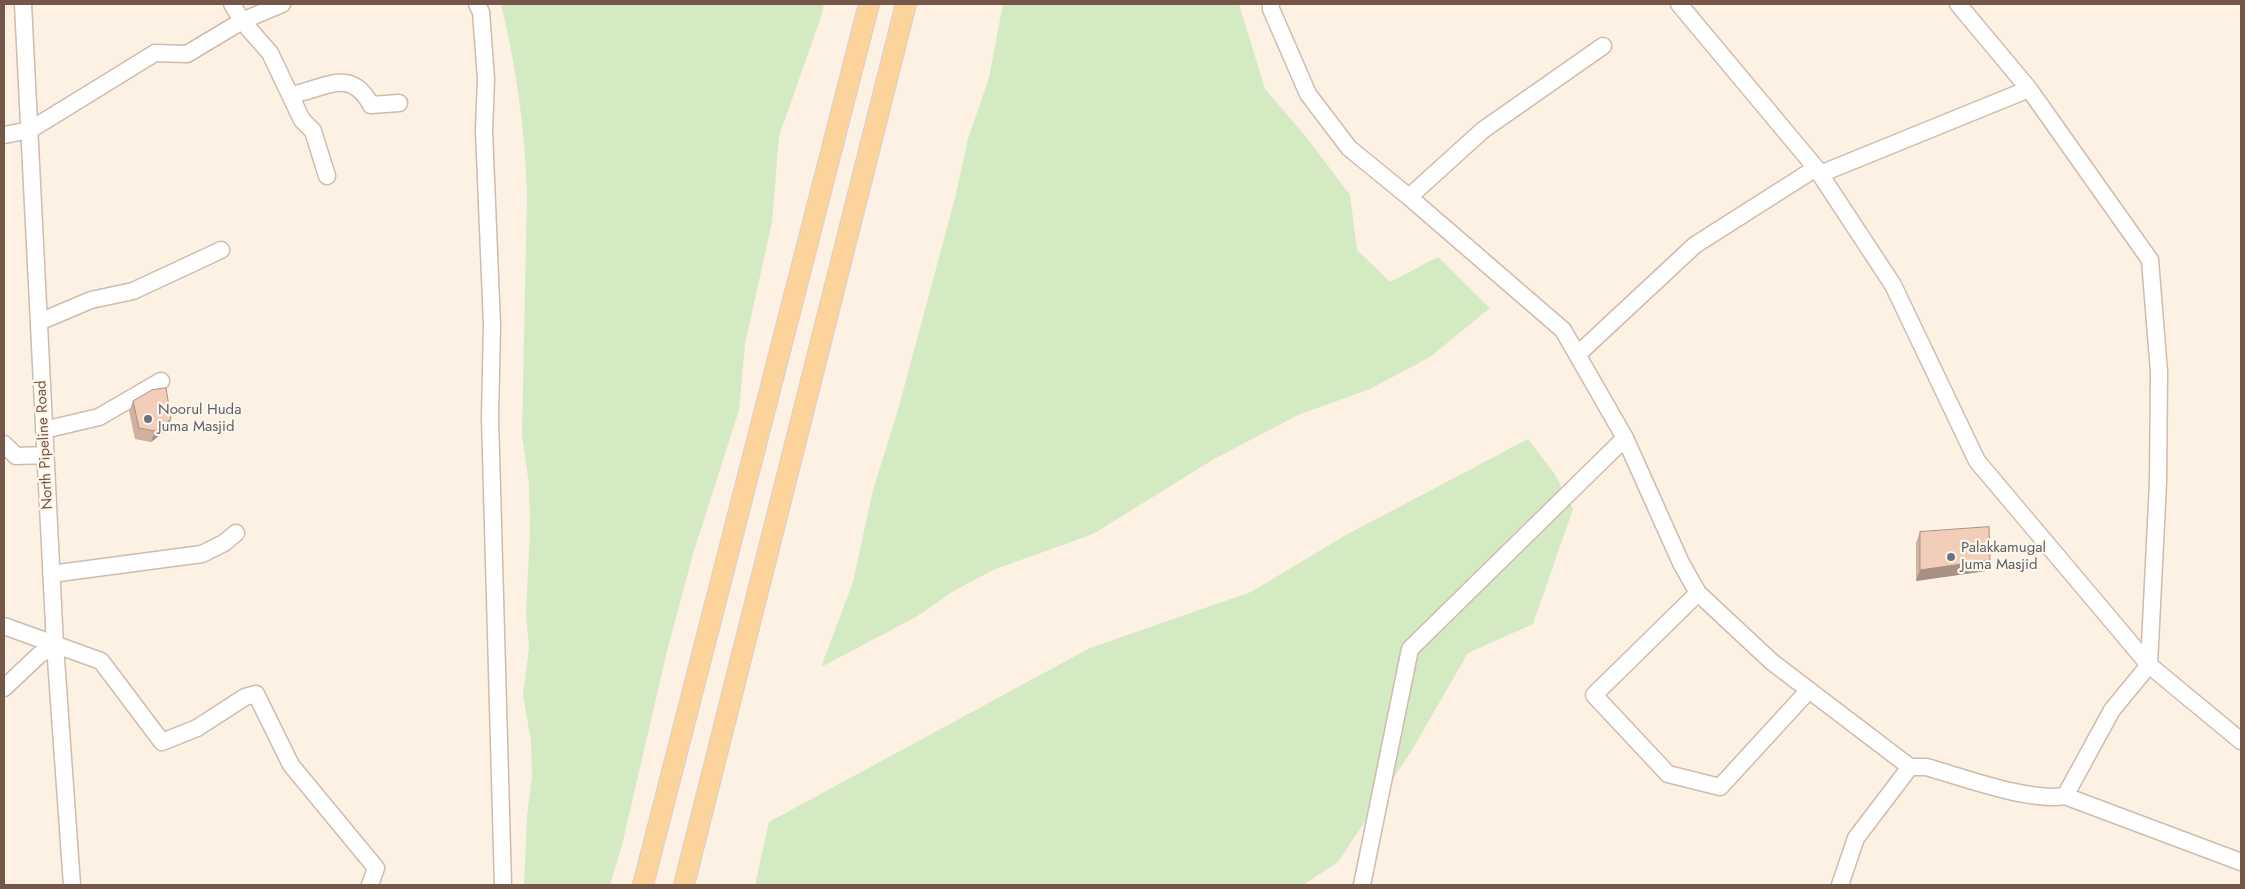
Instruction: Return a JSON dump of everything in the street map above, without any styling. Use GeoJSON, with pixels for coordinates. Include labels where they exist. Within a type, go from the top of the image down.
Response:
{"type":"FeatureCollection","features":[{"type":"Feature","properties":{"kind":"main road"},"geometry":{"type":"LineString","coordinates":[[643,885],[869,4]]}},
{"type":"Feature","properties":{"kind":"main road"},"geometry":{"type":"LineString","coordinates":[[684,885],[906,4]]}},
{"type":"Feature","properties":{"kind":"street","name":"North Pipeline Road"},"geometry":{"type":"LineString","coordinates":[[23,4],[54,645],[72,885]]}},
{"type":"Feature","properties":{"kind":"street"},"geometry":{"type":"LineString","coordinates":[[232,4],[242,21],[270,53],[302,120],[313,131],[326,176]]}},
{"type":"Feature","properties":{"kind":"street"},"geometry":{"type":"LineString","coordinates":[[4,135],[30,130],[155,53],[187,54],[242,21],[282,4]]}},
{"type":"Feature","properties":{"kind":"street"},"geometry":{"type":"LineString","coordinates":[[477,4],[481,12],[486,79],[484,131],[492,324],[490,417],[503,885]]}},
{"type":"Feature","properties":{"kind":"street"},"geometry":{"type":"LineString","coordinates":[[1271,4],[1271,9],[1308,94],[1349,148],[1409,197],[1563,330],[1626,438],[1681,563],[1698,593],[1772,662],[1910,767],[1926,767],[2026,794],[2053,798],[2066,796],[2241,862]]}},
{"type":"Feature","properties":{"kind":"street"},"geometry":{"type":"LineString","coordinates":[[1678,4],[1818,171],[1893,285],[1977,461],[2149,666],[2241,741]]}},
{"type":"Feature","properties":{"kind":"street"},"geometry":{"type":"LineString","coordinates":[[1958,4],[2029,89],[2150,260],[2159,372],[2158,482],[2149,666],[2112,710],[2066,796]]}},
{"type":"Feature","properties":{"kind":"street"},"geometry":{"type":"LineString","coordinates":[[1409,197],[1484,130],[1603,46]]}},
{"type":"Feature","properties":{"kind":"street"},"geometry":{"type":"LineString","coordinates":[[290,95],[334,81],[352,83],[365,93],[371,104],[399,103]]}},
{"type":"Feature","properties":{"kind":"street"},"geometry":{"type":"LineString","coordinates":[[1577,354],[1695,245],[1818,171],[2029,89]]}},
{"type":"Feature","properties":{"kind":"street"},"geometry":{"type":"LineString","coordinates":[[39,322],[91,300],[133,291],[221,250]]}},
{"type":"Feature","properties":{"kind":"street"},"geometry":{"type":"LineString","coordinates":[[44,430],[99,417],[161,381]]}},
{"type":"Feature","properties":{"kind":"street"},"geometry":{"type":"LineString","coordinates":[[1362,885],[1410,649],[1626,438]]}},
{"type":"Feature","properties":{"kind":"street"},"geometry":{"type":"LineString","coordinates":[[4,444],[10,460],[45,455]]}},
{"type":"Feature","properties":{"kind":"street"},"geometry":{"type":"LineString","coordinates":[[51,574],[202,554],[224,543],[236,533]]}},
{"type":"Feature","properties":{"kind":"street"},"geometry":{"type":"LineString","coordinates":[[1698,593],[1594,695],[1668,774],[1720,787],[1809,690]]}},
{"type":"Feature","properties":{"kind":"street"},"geometry":{"type":"LineString","coordinates":[[4,626],[101,661],[162,742],[197,728],[244,697],[256,694],[291,765],[376,868],[370,885]]}},
{"type":"Feature","properties":{"kind":"street"},"geometry":{"type":"LineString","coordinates":[[4,688],[39,655],[54,645]]}},
{"type":"Feature","properties":{"kind":"street"},"geometry":{"type":"LineString","coordinates":[[1840,885],[1856,838],[1910,767]]}},
{"type":"Feature","properties":{"kind":"green space"},"geometry":{"type":"Polygon","coordinates":[[[501,4],[824,4],[779,136],[772,222],[745,344],[739,410],[693,554],[667,651],[622,845],[610,885],[524,885],[527,817],[532,776],[531,741],[523,695],[529,648],[526,614],[530,529],[529,484],[522,435],[527,193],[519,97],[501,4]]]}},
{"type":"Feature","properties":{"kind":"green space"},"geometry":{"type":"Polygon","coordinates":[[[1003,4],[1239,4],[1265,89],[1307,138],[1350,195],[1357,250],[1390,282],[1438,257],[1490,308],[1430,357],[1370,389],[1298,415],[1214,459],[1093,534],[993,570],[952,592],[916,617],[821,667],[853,582],[873,490],[898,410],[955,198],[968,139],[989,78],[1003,4]]]}},
{"type":"Feature","properties":{"kind":"green space"},"geometry":{"type":"Polygon","coordinates":[[[1528,439],[1554,473],[1573,509],[1533,624],[1468,653],[1412,750],[1338,862],[1303,885],[755,885],[769,822],[1090,648],[1251,592],[1346,535],[1528,439]]]}},
{"type":"Feature","properties":{"kind":"building","name":"Noorul Huda Juma Masjid"},"geometry":{"type":"Polygon","coordinates":[[[166,388],[171,419],[155,431],[139,428],[133,401],[152,390],[166,388]]]}},
{"type":"Feature","properties":{"kind":"building","name":"Palakkamugal Juma Masjid"},"geometry":{"type":"Polygon","coordinates":[[[1989,527],[1990,560],[1920,570],[1920,532],[1989,527]]]}},
{"type":"Feature","properties":{"kind":"place","name":"Noorul Huda Juma Masjid"},"geometry":{"type":"Point","coordinates":[148,419]}},
{"type":"Feature","properties":{"kind":"place","name":"Palakkamugal Juma Masjid"},"geometry":{"type":"Point","coordinates":[1951,557]}}]}
